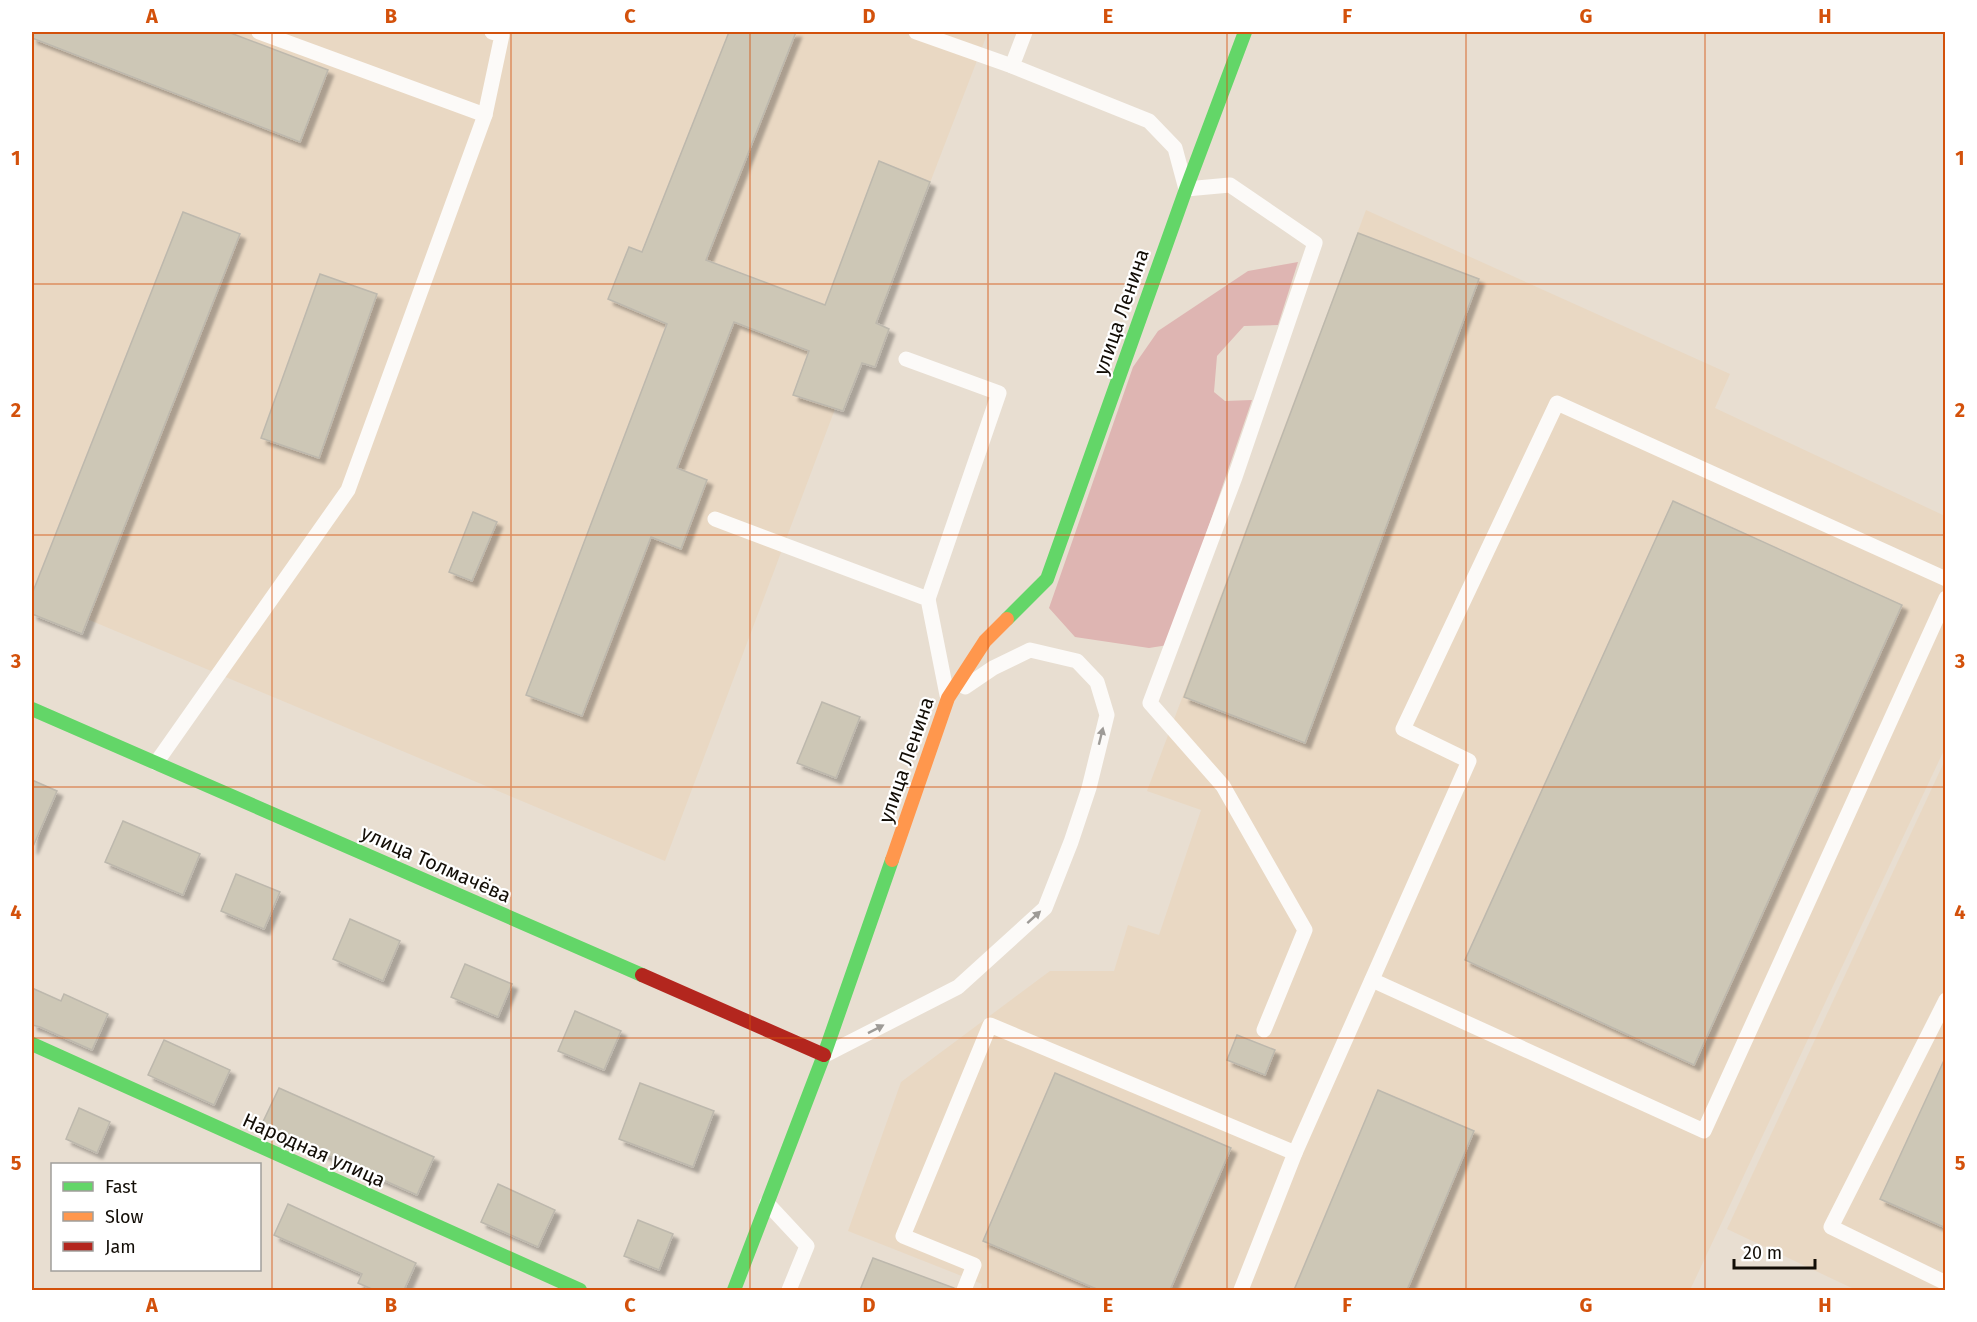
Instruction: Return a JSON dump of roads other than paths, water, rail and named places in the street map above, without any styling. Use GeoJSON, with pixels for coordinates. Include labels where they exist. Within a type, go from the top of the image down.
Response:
{"type":"FeatureCollection","features":[{"type":"Feature","properties":{"kind":"street","name":"улица Ленина"},"geometry":{"type":"LineString","coordinates":[[734,1290],[824,1055],[948,698],[985,641],[1047,579],[1185,189],[1245,32]]}},
{"type":"Feature","properties":{"kind":"street","name":"улица Толмачёва"},"geometry":{"type":"LineString","coordinates":[[32,709],[824,1055]]}},
{"type":"Feature","properties":{"kind":"street","name":"Народная улица"},"geometry":{"type":"LineString","coordinates":[[32,1044],[580,1290]]}},
{"type":"Feature","properties":{"kind":"lane"},"geometry":{"type":"LineString","coordinates":[[259,32],[485,115]]}},
{"type":"Feature","properties":{"kind":"lane"},"geometry":{"type":"LineString","coordinates":[[916,32],[1012,66],[1149,121],[1175,148],[1185,189],[1230,185],[1316,243],[1235,477],[1150,703],[1223,786],[1305,930],[1264,1030]]}},
{"type":"Feature","properties":{"kind":"lane"},"geometry":{"type":"LineString","coordinates":[[1012,66],[1025,32]]}},
{"type":"Feature","properties":{"kind":"lane"},"geometry":{"type":"LineString","coordinates":[[156,763],[348,490],[485,115],[499,33]]}},
{"type":"Feature","properties":{"kind":"lane"},"geometry":{"type":"LineString","coordinates":[[824,1055],[958,987],[1045,908],[1089,788],[1107,715],[1097,682],[1077,662],[1030,650],[993,668],[948,698],[928,599],[999,393],[906,359]]}},
{"type":"Feature","properties":{"kind":"lane"},"geometry":{"type":"LineString","coordinates":[[1241,1290],[1296,1153],[1469,760],[1403,729],[1557,403],[1946,579]]}},
{"type":"Feature","properties":{"kind":"lane"},"geometry":{"type":"LineString","coordinates":[[715,519],[928,599]]}},
{"type":"Feature","properties":{"kind":"lane"},"geometry":{"type":"LineString","coordinates":[[1372,980],[1704,1131],[1946,598]]}},
{"type":"Feature","properties":{"kind":"lane"},"geometry":{"type":"LineString","coordinates":[[1946,1000],[1831,1227],[1946,1283]]}},
{"type":"Feature","properties":{"kind":"lane"},"geometry":{"type":"LineString","coordinates":[[964,1290],[974,1265],[903,1236],[990,1025],[1296,1153]]}},
{"type":"Feature","properties":{"kind":"lane"},"geometry":{"type":"LineString","coordinates":[[767,1203],[807,1246],[789,1290]]}}]}
